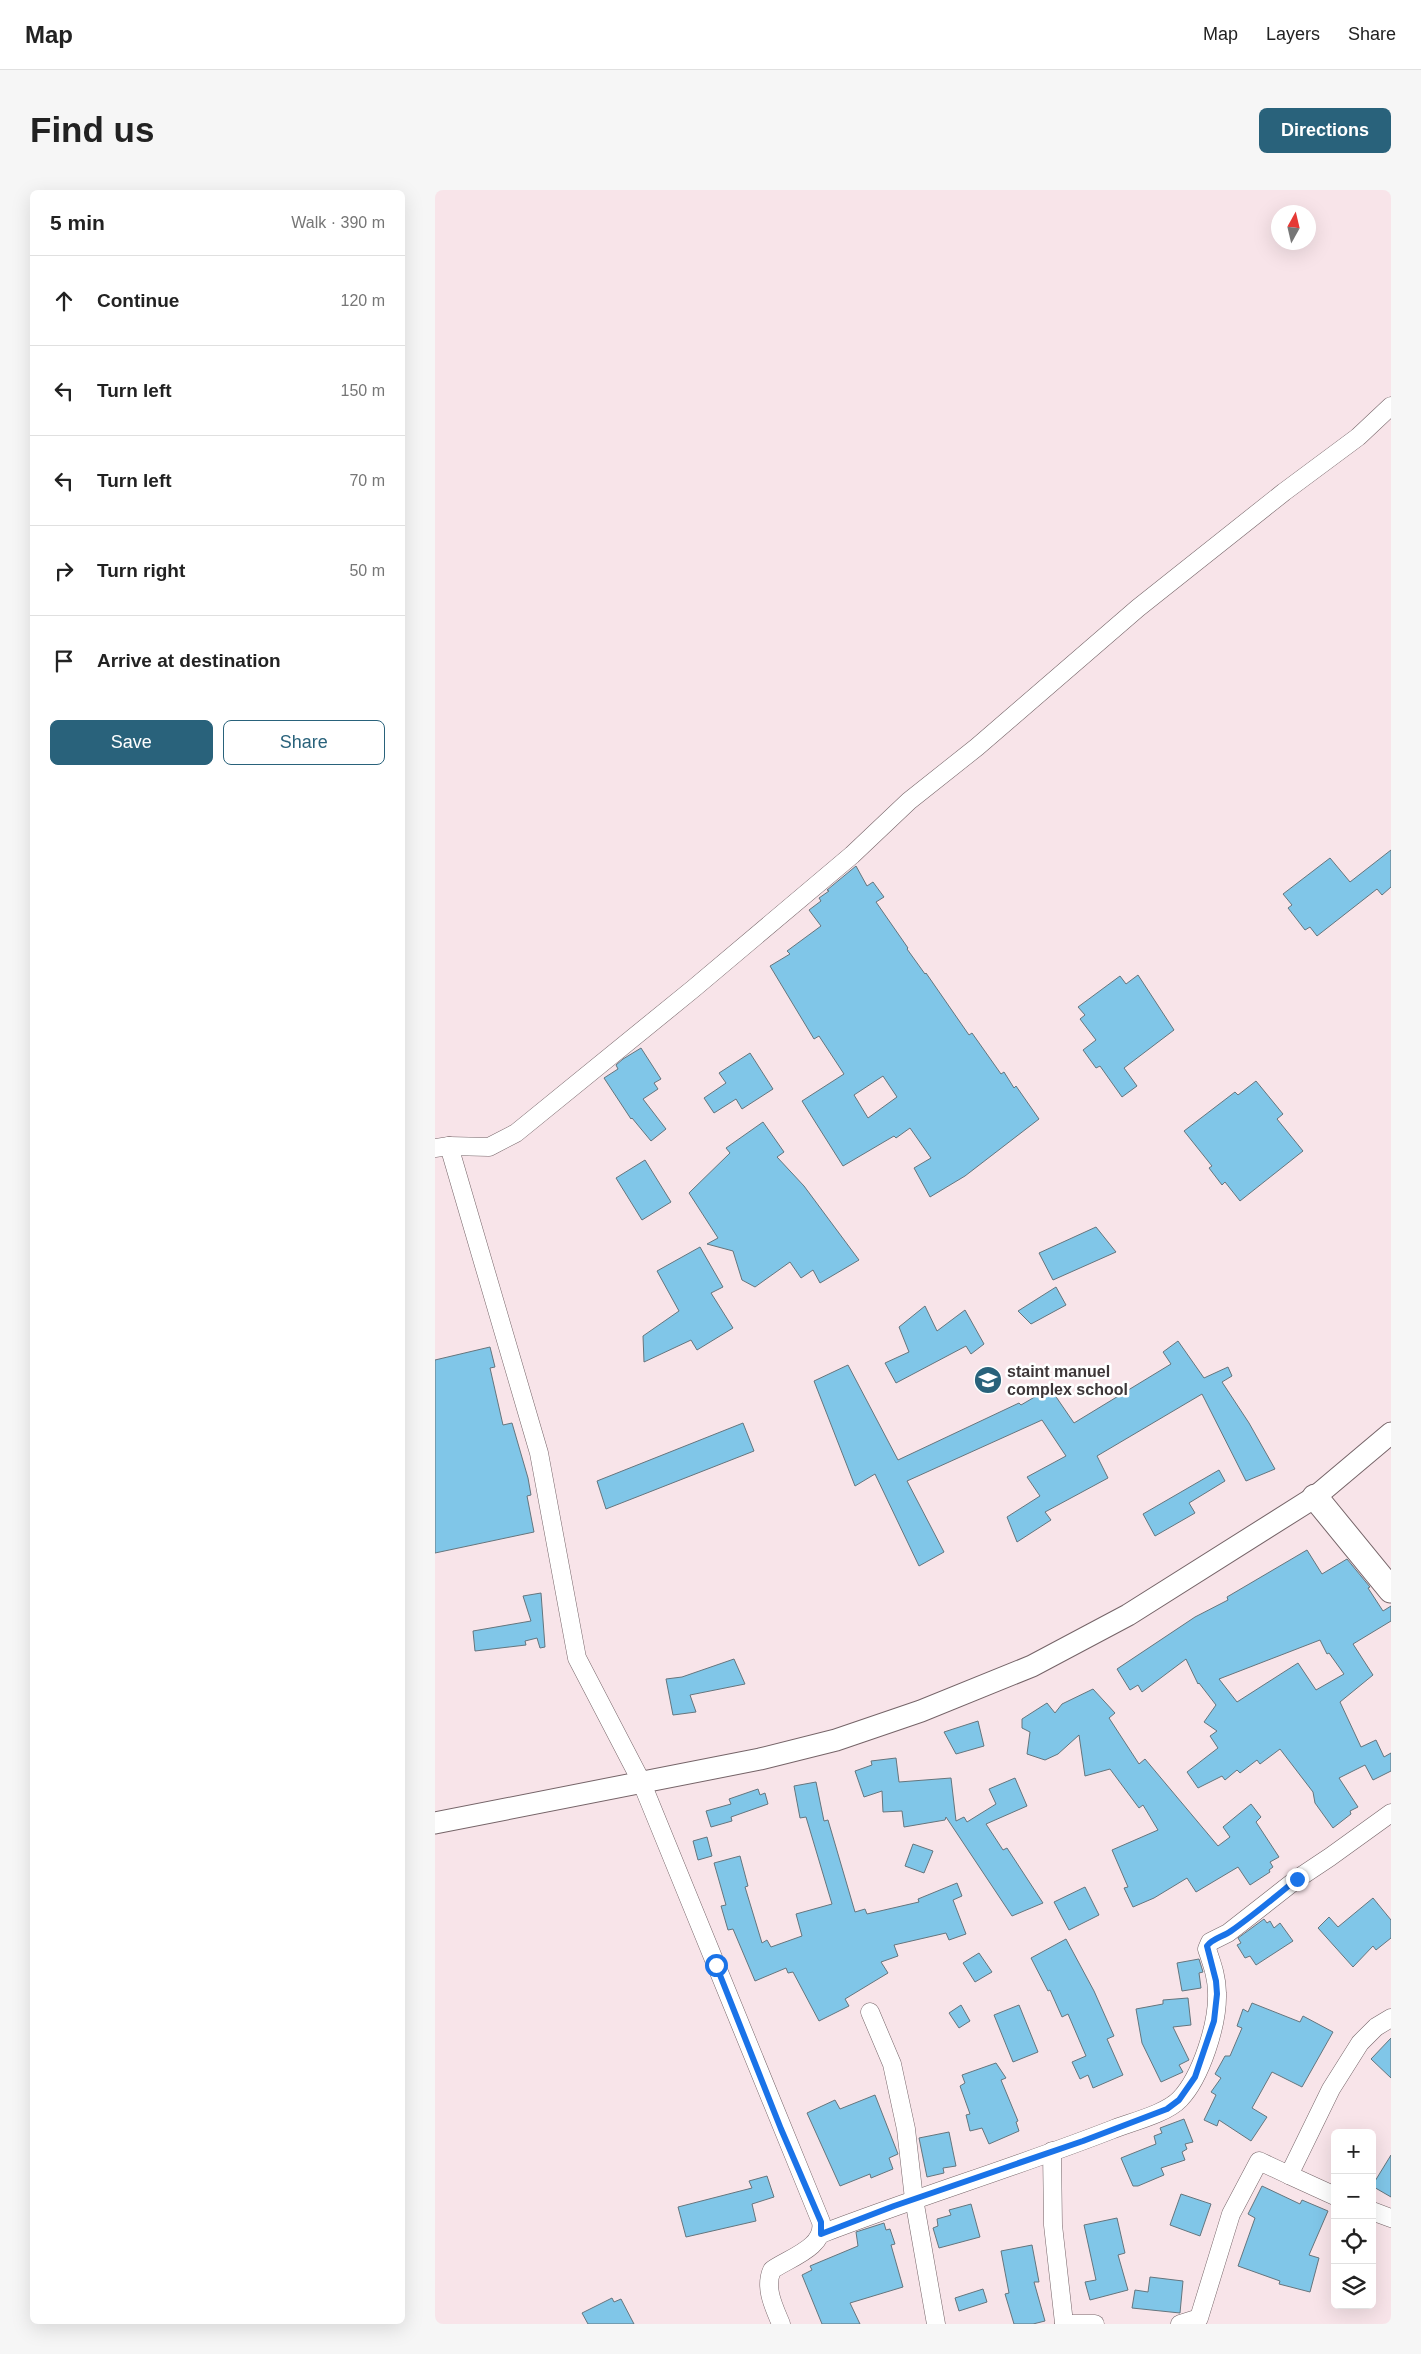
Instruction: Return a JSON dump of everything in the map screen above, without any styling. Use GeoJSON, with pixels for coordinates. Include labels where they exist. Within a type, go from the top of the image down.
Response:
{"type":"FeatureCollection","features":[{"type":"Feature","properties":{"kind":"main road"},"geometry":{"type":"LineString","coordinates":[[1315,1497],[1391,1590]]}},
{"type":"Feature","properties":{"kind":"street"},"geometry":{"type":"LineString","coordinates":[[781,2324],[769,2286],[769,2277],[772,2270],[818,2240],[821,2234],[821,2222],[641,1781],[577,1658],[539,1453],[442,1147],[489,1147],[515,1133],[845,862],[909,801],[977,746],[1138,608],[1284,492],[1358,437],[1391,406]]}},
{"type":"Feature","properties":{"kind":"street"},"geometry":{"type":"LineString","coordinates":[[435,1823],[759,1759],[836,1740],[921,1710],[1032,1666],[1127,1616],[1315,1497],[1391,1433]]}},
{"type":"Feature","properties":{"kind":"street"},"geometry":{"type":"LineString","coordinates":[[821,2234],[1167,2109],[1179,2100],[1195,2077],[1214,2021],[1217,1994],[1213,1964],[1207,1949],[1210,1942],[1228,1933],[1297,1879],[1331,1857],[1391,1813]]}},
{"type":"Feature","properties":{"kind":"street"},"geometry":{"type":"LineString","coordinates":[[870,2012],[891,2064],[906,2129],[914,2199],[936,2324]]}},
{"type":"Feature","properties":{"kind":"street"},"geometry":{"type":"LineString","coordinates":[[1289,2175],[1331,2089],[1360,2043],[1376,2027],[1391,2018]]}},
{"type":"Feature","properties":{"kind":"street"},"geometry":{"type":"LineString","coordinates":[[1052,2151],[1053,2225],[1064,2323],[1095,2324]]}},
{"type":"Feature","properties":{"kind":"street"},"geometry":{"type":"LineString","coordinates":[[1180,2324],[1199,2318],[1231,2214],[1259,2161],[1331,2194]]}},
{"type":"Feature","properties":{"kind":"street"},"geometry":{"type":"LineString","coordinates":[[1376,2212],[1391,2218]]}},
{"type":"Feature","properties":{"kind":"building"},"geometry":{"type":"Polygon","coordinates":[[[1391,850],[1391,887],[1382,895],[1377,889],[1317,936],[1310,927],[1305,930],[1288,908],[1292,905],[1283,894],[1330,858],[1350,882],[1391,850]]]}},
{"type":"Feature","properties":{"kind":"building"},"geometry":{"type":"Polygon","coordinates":[[[856,866],[867,886],[873,882],[884,897],[876,902],[907,949],[969,1035],[972,1033],[1001,1074],[1004,1072],[1014,1088],[1016,1086],[1039,1119],[965,1176],[930,1197],[914,1168],[931,1158],[910,1128],[896,1138],[894,1136],[843,1166],[802,1101],[844,1074],[819,1036],[814,1039],[770,966],[790,954],[787,951],[821,926],[809,910],[821,901],[819,898],[829,891],[827,890],[856,866]],[[883,1076],[854,1095],[868,1118],[897,1097],[883,1076]]]}},
{"type":"Feature","properties":{"kind":"building"},"geometry":{"type":"Polygon","coordinates":[[[1138,975],[1174,1030],[1124,1068],[1137,1086],[1122,1097],[1100,1066],[1096,1068],[1083,1050],[1096,1040],[1080,1019],[1085,1015],[1078,1007],[1120,976],[1126,984],[1138,975]]]}},
{"type":"Feature","properties":{"kind":"building"},"geometry":{"type":"Polygon","coordinates":[[[641,1048],[661,1079],[654,1083],[658,1089],[643,1099],[666,1129],[651,1141],[631,1119],[604,1078],[618,1069],[616,1065],[623,1059],[641,1048]]]}},
{"type":"Feature","properties":{"kind":"building"},"geometry":{"type":"Polygon","coordinates":[[[750,1053],[773,1089],[742,1109],[736,1099],[714,1113],[704,1098],[726,1083],[719,1073],[750,1053]]]}},
{"type":"Feature","properties":{"kind":"building"},"geometry":{"type":"Polygon","coordinates":[[[1256,1081],[1283,1114],[1277,1119],[1303,1151],[1240,1201],[1225,1182],[1222,1185],[1209,1168],[1212,1166],[1184,1131],[1235,1092],[1238,1095],[1256,1081]]]}},
{"type":"Feature","properties":{"kind":"building"},"geometry":{"type":"Polygon","coordinates":[[[763,1122],[784,1152],[777,1157],[804,1186],[859,1260],[820,1283],[813,1270],[801,1278],[790,1262],[755,1287],[742,1280],[733,1251],[707,1244],[718,1238],[689,1193],[730,1153],[726,1148],[763,1122]]]}},
{"type":"Feature","properties":{"kind":"building"},"geometry":{"type":"Polygon","coordinates":[[[645,1160],[671,1202],[642,1220],[616,1178],[645,1160]]]}},
{"type":"Feature","properties":{"kind":"building"},"geometry":{"type":"Polygon","coordinates":[[[1096,1227],[1116,1252],[1053,1280],[1039,1253],[1096,1227]]]}},
{"type":"Feature","properties":{"kind":"building"},"geometry":{"type":"Polygon","coordinates":[[[700,1247],[723,1287],[711,1293],[733,1328],[697,1350],[691,1340],[644,1362],[643,1336],[679,1311],[657,1271],[700,1247]]]}},
{"type":"Feature","properties":{"kind":"building"},"geometry":{"type":"Polygon","coordinates":[[[1056,1287],[1066,1305],[1031,1324],[1018,1311],[1056,1287]]]}},
{"type":"Feature","properties":{"kind":"building"},"geometry":{"type":"Polygon","coordinates":[[[925,1306],[937,1331],[965,1310],[984,1344],[971,1354],[966,1346],[896,1383],[885,1363],[909,1352],[899,1327],[925,1306]]]}},
{"type":"Feature","properties":{"kind":"building"},"geometry":{"type":"Polygon","coordinates":[[[1178,1341],[1204,1378],[1228,1367],[1232,1376],[1222,1382],[1249,1423],[1275,1469],[1246,1481],[1202,1394],[1097,1456],[1108,1478],[1045,1512],[1051,1520],[1017,1542],[1007,1517],[1040,1496],[1027,1477],[1066,1456],[1042,1420],[907,1481],[944,1552],[919,1566],[875,1474],[855,1486],[814,1381],[848,1365],[898,1460],[1019,1403],[1021,1405],[1050,1388],[1074,1423],[1171,1364],[1163,1352],[1178,1341]]]}},
{"type":"Feature","properties":{"kind":"building"},"geometry":{"type":"Polygon","coordinates":[[[490,1347],[495,1367],[490,1368],[503,1425],[512,1423],[528,1478],[531,1495],[527,1496],[534,1532],[435,1553],[435,1360],[490,1347]]]}},
{"type":"Feature","properties":{"kind":"building"},"geometry":{"type":"Polygon","coordinates":[[[743,1423],[754,1451],[606,1509],[597,1481],[743,1423]]]}},
{"type":"Feature","properties":{"kind":"building"},"geometry":{"type":"Polygon","coordinates":[[[1219,1470],[1225,1481],[1189,1503],[1195,1513],[1155,1536],[1143,1514],[1219,1470]]]}},
{"type":"Feature","properties":{"kind":"building"},"geometry":{"type":"Polygon","coordinates":[[[1307,1550],[1322,1574],[1347,1559],[1370,1587],[1368,1588],[1383,1611],[1391,1606],[1391,1621],[1353,1644],[1373,1675],[1340,1702],[1361,1747],[1376,1740],[1384,1757],[1391,1753],[1391,1771],[1373,1780],[1365,1765],[1339,1778],[1358,1807],[1350,1811],[1351,1814],[1333,1828],[1315,1803],[1313,1792],[1280,1749],[1260,1764],[1257,1760],[1240,1773],[1237,1770],[1225,1780],[1222,1776],[1198,1788],[1187,1772],[1218,1748],[1210,1736],[1217,1731],[1204,1722],[1216,1705],[1198,1684],[1186,1659],[1142,1692],[1138,1685],[1130,1690],[1117,1669],[1195,1617],[1228,1600],[1227,1597],[1307,1550]],[[1320,1640],[1219,1679],[1237,1702],[1298,1663],[1316,1690],[1344,1674],[1329,1653],[1327,1654],[1320,1640]]]}},
{"type":"Feature","properties":{"kind":"building"},"geometry":{"type":"Polygon","coordinates":[[[541,1593],[545,1647],[540,1648],[537,1638],[525,1641],[526,1645],[475,1651],[473,1631],[531,1621],[523,1596],[541,1593]]]}},
{"type":"Feature","properties":{"kind":"building"},"geometry":{"type":"Polygon","coordinates":[[[734,1659],[745,1684],[690,1695],[696,1712],[673,1715],[666,1679],[682,1677],[734,1659]]]}},
{"type":"Feature","properties":{"kind":"building"},"geometry":{"type":"Polygon","coordinates":[[[1093,1689],[1115,1713],[1109,1718],[1139,1764],[1145,1759],[1218,1846],[1230,1837],[1223,1827],[1251,1804],[1261,1817],[1256,1822],[1279,1857],[1270,1862],[1273,1867],[1269,1870],[1270,1872],[1250,1885],[1238,1867],[1196,1892],[1187,1878],[1154,1898],[1133,1907],[1124,1888],[1128,1887],[1112,1850],[1158,1830],[1143,1805],[1139,1808],[1110,1769],[1085,1776],[1079,1735],[1058,1754],[1045,1760],[1027,1754],[1030,1732],[1022,1728],[1022,1719],[1047,1703],[1055,1713],[1062,1704],[1093,1689]]]}},
{"type":"Feature","properties":{"kind":"building"},"geometry":{"type":"Polygon","coordinates":[[[978,1721],[984,1746],[956,1754],[944,1732],[978,1721]]]}},
{"type":"Feature","properties":{"kind":"building"},"geometry":{"type":"Polygon","coordinates":[[[896,1758],[899,1782],[951,1778],[956,1821],[964,1817],[967,1822],[996,1804],[989,1789],[1015,1778],[1027,1806],[986,1824],[1003,1850],[1007,1848],[1043,1903],[1012,1916],[946,1817],[945,1820],[904,1827],[902,1811],[883,1812],[882,1791],[864,1797],[855,1771],[872,1765],[871,1761],[896,1758]]]}},
{"type":"Feature","properties":{"kind":"building"},"geometry":{"type":"Polygon","coordinates":[[[816,1782],[824,1821],[828,1820],[855,1912],[865,1909],[867,1914],[919,1902],[918,1899],[957,1883],[962,1896],[953,1900],[966,1934],[949,1940],[946,1933],[894,1945],[898,1956],[881,1962],[888,1973],[845,1999],[849,2006],[819,2021],[793,1972],[788,1973],[786,1968],[755,1981],[733,1929],[728,1930],[721,1906],[726,1905],[714,1863],[740,1856],[748,1886],[745,1887],[762,1943],[767,1940],[771,1947],[802,1936],[796,1914],[832,1904],[806,1817],[800,1818],[794,1786],[816,1782]]]}},
{"type":"Feature","properties":{"kind":"building"},"geometry":{"type":"Polygon","coordinates":[[[758,1789],[760,1795],[765,1793],[768,1804],[731,1817],[732,1821],[711,1827],[706,1811],[731,1804],[729,1799],[758,1789]]]}},
{"type":"Feature","properties":{"kind":"building"},"geometry":{"type":"Polygon","coordinates":[[[707,1837],[712,1856],[698,1860],[693,1841],[707,1837]]]}},
{"type":"Feature","properties":{"kind":"building"},"geometry":{"type":"Polygon","coordinates":[[[913,1844],[933,1851],[924,1873],[905,1866],[913,1844]]]}},
{"type":"Feature","properties":{"kind":"building"},"geometry":{"type":"Polygon","coordinates":[[[1085,1887],[1099,1915],[1069,1930],[1054,1902],[1085,1887]]]}},
{"type":"Feature","properties":{"kind":"building"},"geometry":{"type":"Polygon","coordinates":[[[1373,1898],[1391,1920],[1391,1938],[1376,1950],[1373,1946],[1353,1967],[1318,1928],[1329,1917],[1338,1927],[1373,1898]]]}},
{"type":"Feature","properties":{"kind":"building"},"geometry":{"type":"Polygon","coordinates":[[[1264,1919],[1267,1923],[1270,1921],[1274,1928],[1280,1923],[1293,1941],[1256,1965],[1250,1956],[1245,1958],[1237,1945],[1241,1943],[1238,1938],[1264,1919]]]}},
{"type":"Feature","properties":{"kind":"building"},"geometry":{"type":"Polygon","coordinates":[[[1066,1939],[1094,1991],[1114,2036],[1107,2039],[1123,2075],[1093,2088],[1088,2075],[1080,2079],[1072,2062],[1086,2056],[1068,2014],[1062,2017],[1050,1990],[1048,1991],[1031,1958],[1066,1939]]]}},
{"type":"Feature","properties":{"kind":"building"},"geometry":{"type":"Polygon","coordinates":[[[979,1953],[992,1972],[975,1982],[963,1963],[979,1953]]]}},
{"type":"Feature","properties":{"kind":"building"},"geometry":{"type":"Polygon","coordinates":[[[1199,1959],[1203,1972],[1199,1973],[1201,1988],[1182,1991],[1177,1963],[1199,1959]]]}},
{"type":"Feature","properties":{"kind":"building"},"geometry":{"type":"Polygon","coordinates":[[[1188,1998],[1191,2025],[1173,2027],[1189,2060],[1179,2065],[1183,2072],[1161,2082],[1142,2043],[1136,2009],[1163,2004],[1163,2000],[1188,1998]]]}},
{"type":"Feature","properties":{"kind":"building"},"geometry":{"type":"Polygon","coordinates":[[[1252,2003],[1300,2022],[1303,2016],[1333,2032],[1302,2087],[1272,2072],[1252,2108],[1267,2117],[1251,2141],[1219,2120],[1217,2126],[1204,2120],[1216,2095],[1211,2092],[1221,2078],[1215,2074],[1225,2056],[1230,2056],[1242,2028],[1237,2026],[1243,2009],[1248,2012],[1252,2003]]]}},
{"type":"Feature","properties":{"kind":"building"},"geometry":{"type":"Polygon","coordinates":[[[961,2005],[970,2021],[959,2028],[949,2013],[961,2005]]]}},
{"type":"Feature","properties":{"kind":"building"},"geometry":{"type":"Polygon","coordinates":[[[1019,2005],[1038,2052],[1013,2062],[994,2015],[1019,2005]]]}},
{"type":"Feature","properties":{"kind":"building"},"geometry":{"type":"Polygon","coordinates":[[[1391,2038],[1391,2078],[1371,2059],[1391,2038]]]}},
{"type":"Feature","properties":{"kind":"building"},"geometry":{"type":"Polygon","coordinates":[[[996,2063],[1006,2078],[1001,2080],[1018,2121],[1016,2122],[1019,2131],[989,2144],[982,2128],[970,2131],[966,2115],[970,2114],[960,2086],[965,2083],[962,2075],[996,2063]]]}},
{"type":"Feature","properties":{"kind":"building"},"geometry":{"type":"Polygon","coordinates":[[[875,2095],[898,2154],[889,2158],[893,2169],[871,2178],[870,2174],[840,2186],[807,2113],[835,2100],[840,2109],[875,2095]]]}},
{"type":"Feature","properties":{"kind":"building"},"geometry":{"type":"Polygon","coordinates":[[[1184,2119],[1193,2142],[1185,2144],[1187,2149],[1182,2152],[1185,2160],[1161,2168],[1164,2175],[1138,2186],[1133,2186],[1121,2158],[1156,2144],[1154,2136],[1162,2133],[1160,2128],[1184,2119]]]}},
{"type":"Feature","properties":{"kind":"building"},"geometry":{"type":"Polygon","coordinates":[[[949,2132],[956,2166],[943,2168],[944,2173],[927,2177],[919,2138],[949,2132]]]}},
{"type":"Feature","properties":{"kind":"building"},"geometry":{"type":"Polygon","coordinates":[[[1391,2155],[1391,2197],[1376,2188],[1376,2179],[1391,2155]]]}},
{"type":"Feature","properties":{"kind":"building"},"geometry":{"type":"Polygon","coordinates":[[[767,2176],[774,2197],[752,2204],[756,2221],[686,2237],[678,2207],[752,2188],[749,2181],[767,2176]]]}},
{"type":"Feature","properties":{"kind":"building"},"geometry":{"type":"Polygon","coordinates":[[[1262,2186],[1300,2204],[1302,2200],[1328,2211],[1309,2255],[1319,2258],[1310,2292],[1279,2284],[1280,2281],[1238,2266],[1255,2218],[1248,2214],[1262,2186]]]}},
{"type":"Feature","properties":{"kind":"building"},"geometry":{"type":"Polygon","coordinates":[[[1181,2194],[1211,2204],[1200,2236],[1170,2225],[1181,2194]]]}},
{"type":"Feature","properties":{"kind":"building"},"geometry":{"type":"Polygon","coordinates":[[[971,2204],[980,2237],[939,2248],[933,2228],[938,2226],[937,2219],[951,2215],[949,2210],[971,2204]]]}},
{"type":"Feature","properties":{"kind":"building"},"geometry":{"type":"Polygon","coordinates":[[[1117,2218],[1125,2253],[1118,2255],[1128,2290],[1090,2300],[1085,2282],[1096,2280],[1084,2225],[1117,2218]]]}},
{"type":"Feature","properties":{"kind":"building"},"geometry":{"type":"Polygon","coordinates":[[[884,2223],[886,2230],[890,2229],[895,2244],[891,2245],[903,2287],[850,2303],[860,2324],[822,2324],[802,2275],[812,2270],[810,2266],[858,2246],[856,2232],[884,2223]]]}},
{"type":"Feature","properties":{"kind":"building"},"geometry":{"type":"Polygon","coordinates":[[[1032,2245],[1039,2282],[1034,2282],[1045,2321],[1033,2324],[1014,2324],[1005,2294],[1009,2293],[1001,2251],[1032,2245]]]}},
{"type":"Feature","properties":{"kind":"building"},"geometry":{"type":"Polygon","coordinates":[[[1150,2277],[1183,2281],[1180,2313],[1132,2308],[1135,2290],[1148,2292],[1150,2277]]]}},
{"type":"Feature","properties":{"kind":"building"},"geometry":{"type":"Polygon","coordinates":[[[983,2289],[987,2302],[959,2311],[955,2298],[983,2289]]]}},
{"type":"Feature","properties":{"kind":"building"},"geometry":{"type":"Polygon","coordinates":[[[612,2298],[614,2302],[621,2299],[634,2324],[588,2324],[582,2313],[612,2298]]]}},
{"type":"Feature","properties":{"kind":"place","name":"staint manuel complex school"},"geometry":{"type":"Point","coordinates":[988,1380]}},
{"type":"Feature","properties":{"kind":"route"},"geometry":{"type":"LineString","coordinates":[[716,1965],[781,2129],[821,2222],[821,2234],[894,2206],[1083,2141],[1167,2109],[1179,2100],[1195,2077],[1203,2060],[1214,2021],[1217,1994],[1216,1981],[1207,1946],[1210,1942],[1228,1933],[1263,1907],[1297,1879]]}}]}
